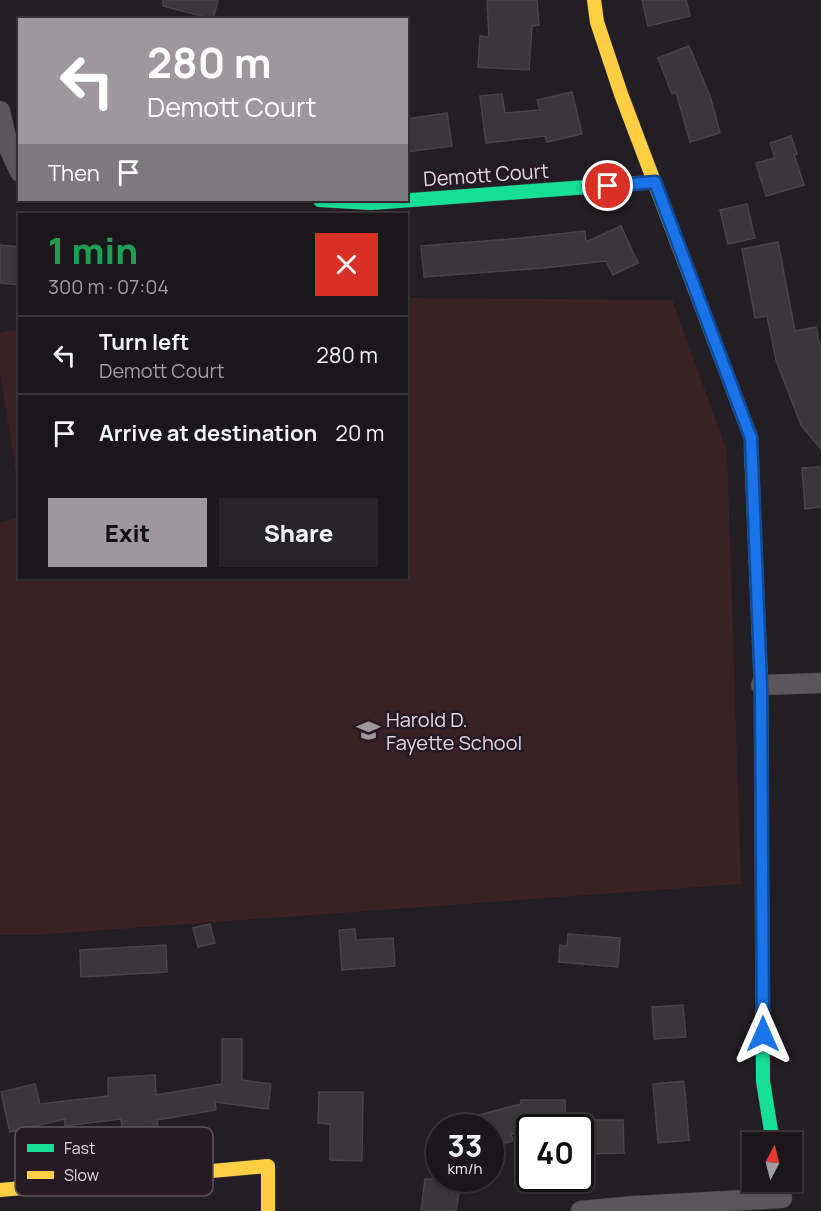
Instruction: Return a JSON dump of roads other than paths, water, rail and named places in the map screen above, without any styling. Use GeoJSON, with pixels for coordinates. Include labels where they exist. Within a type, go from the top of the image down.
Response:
{"type":"FeatureCollection","features":[{"type":"Feature","properties":{"kind":"street"},"geometry":{"type":"LineString","coordinates":[[594,0],[597,22],[621,94],[751,438],[761,686],[763,1081],[771,1132]]}},
{"type":"Feature","properties":{"kind":"street"},"geometry":{"type":"LineString","coordinates":[[0,111],[8,146],[18,168]]}},
{"type":"Feature","properties":{"kind":"street","name":"Demott Court"},"geometry":{"type":"LineString","coordinates":[[408,200],[655,182]]}},
{"type":"Feature","properties":{"kind":"street","name":"Demott Court"},"geometry":{"type":"LineString","coordinates":[[337,201],[371,203],[398,201]]}},
{"type":"Feature","properties":{"kind":"street"},"geometry":{"type":"LineString","coordinates":[[761,686],[821,683]]}},
{"type":"Feature","properties":{"kind":"street"},"geometry":{"type":"LineString","coordinates":[[213,1171],[268,1166],[268,1211]]}},
{"type":"Feature","properties":{"kind":"street"},"geometry":{"type":"LineString","coordinates":[[0,1190],[15,1189]]}},
{"type":"Feature","properties":{"kind":"street"},"geometry":{"type":"LineString","coordinates":[[581,1211],[783,1197]]}},
{"type":"Feature","properties":{"kind":"place","name":"Harold D. Fayette School"},"geometry":{"type":"Point","coordinates":[368,731]}}]}
